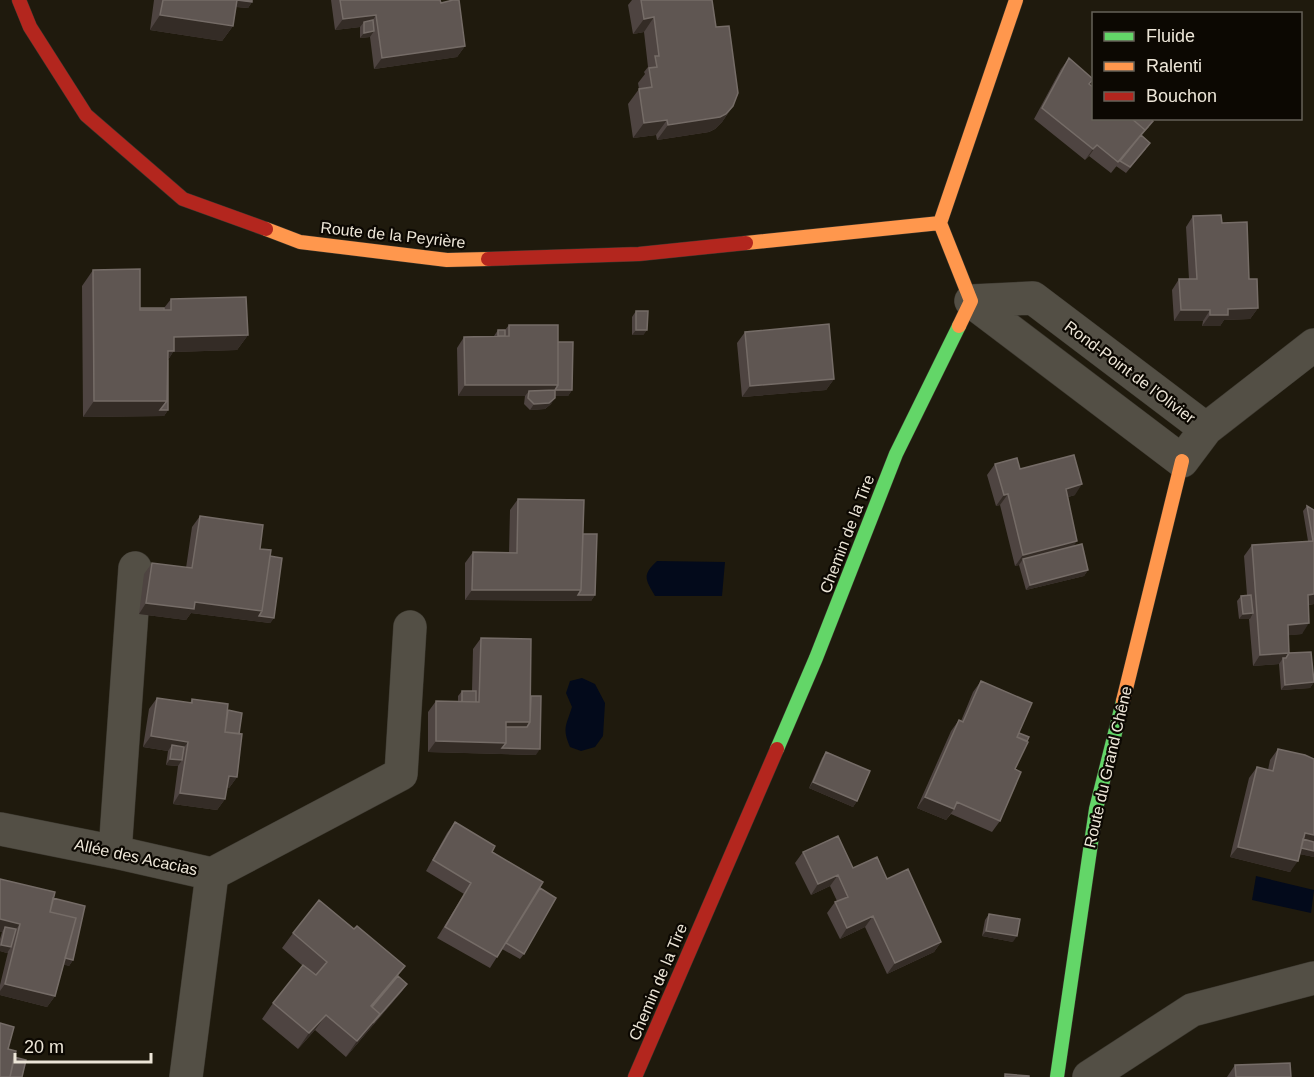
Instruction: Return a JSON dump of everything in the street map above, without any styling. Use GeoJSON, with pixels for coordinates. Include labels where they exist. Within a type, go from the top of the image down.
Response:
{"type":"FeatureCollection","features":[{"type":"Feature","properties":{"kind":"street","name":"Route de la Peyrière"},"geometry":{"type":"LineString","coordinates":[[19,0],[30,27],[86,115],[183,199],[300,242],[447,260],[639,254],[940,223]]}},
{"type":"Feature","properties":{"kind":"street"},"geometry":{"type":"LineString","coordinates":[[1016,0],[940,223],[971,301],[1182,461]]}},
{"type":"Feature","properties":{"kind":"street","name":"Rond-Point de l'Olivier"},"geometry":{"type":"LineString","coordinates":[[971,301],[1033,298],[1206,429],[1182,461]]}},
{"type":"Feature","properties":{"kind":"street","name":"Chemin de la Tire"},"geometry":{"type":"LineString","coordinates":[[635,1077],[816,658],[896,454],[971,301]]}},
{"type":"Feature","properties":{"kind":"street"},"geometry":{"type":"LineString","coordinates":[[1206,429],[1314,345]]}},
{"type":"Feature","properties":{"kind":"street","name":"Route du Grand Chêne"},"geometry":{"type":"LineString","coordinates":[[1057,1077],[1096,809],[1182,461]]}},
{"type":"Feature","properties":{"kind":"street"},"geometry":{"type":"LineString","coordinates":[[115,852],[135,568]]}},
{"type":"Feature","properties":{"kind":"street"},"geometry":{"type":"LineString","coordinates":[[212,874],[401,774],[410,627]]}},
{"type":"Feature","properties":{"kind":"street","name":"Allée des Acacias"},"geometry":{"type":"LineString","coordinates":[[0,829],[212,874],[186,1077]]}},
{"type":"Feature","properties":{"kind":"street"},"geometry":{"type":"LineString","coordinates":[[1089,1077],[1192,1010],[1314,978]]}},
{"type":"Feature","properties":{"kind":"water"},"geometry":{"type":"Polygon","coordinates":[[[657,561],[725,562],[722,596],[655,596],[649,585],[647,574],[657,561]]]}},
{"type":"Feature","properties":{"kind":"water"},"geometry":{"type":"Polygon","coordinates":[[[582,678],[595,684],[605,703],[603,736],[595,747],[581,751],[570,747],[566,735],[572,707],[566,693],[570,681],[582,678]]]}},
{"type":"Feature","properties":{"kind":"water"},"geometry":{"type":"Polygon","coordinates":[[[1256,876],[1314,890],[1311,913],[1252,900],[1256,876]]]}},
{"type":"Feature","properties":{"kind":"building"},"geometry":{"type":"Polygon","coordinates":[[[163,0],[237,0],[233,26],[160,15],[163,0]]]}},
{"type":"Feature","properties":{"kind":"building"},"geometry":{"type":"Polygon","coordinates":[[[340,0],[440,0],[441,3],[459,0],[465,46],[382,58],[376,15],[343,19],[340,0]]]}},
{"type":"Feature","properties":{"kind":"building"},"geometry":{"type":"Polygon","coordinates":[[[641,0],[712,0],[716,27],[729,26],[738,93],[733,106],[726,114],[720,117],[668,125],[667,120],[644,123],[639,89],[652,87],[649,68],[657,67],[655,56],[659,56],[654,17],[644,19],[641,0]]]}},
{"type":"Feature","properties":{"kind":"building"},"geometry":{"type":"Polygon","coordinates":[[[373,20],[374,31],[364,33],[364,22],[373,20]]]}},
{"type":"Feature","properties":{"kind":"building"},"geometry":{"type":"Polygon","coordinates":[[[1069,58],[1092,78],[1089,84],[1092,86],[1092,120],[1133,120],[1145,130],[1118,162],[1097,145],[1093,149],[1042,108],[1069,58]]]}},
{"type":"Feature","properties":{"kind":"building"},"geometry":{"type":"Polygon","coordinates":[[[1133,120],[1153,121],[1141,135],[1145,130],[1133,120]]]}},
{"type":"Feature","properties":{"kind":"building"},"geometry":{"type":"Polygon","coordinates":[[[1141,135],[1150,143],[1130,167],[1120,161],[1141,135]]]}},
{"type":"Feature","properties":{"kind":"building"},"geometry":{"type":"Polygon","coordinates":[[[1221,215],[1222,223],[1247,222],[1249,279],[1257,279],[1258,308],[1228,309],[1228,315],[1210,315],[1210,310],[1181,310],[1179,279],[1197,279],[1193,216],[1221,215]]]}},
{"type":"Feature","properties":{"kind":"building"},"geometry":{"type":"Polygon","coordinates":[[[140,269],[140,310],[171,310],[171,299],[246,297],[248,335],[174,337],[174,351],[168,351],[167,401],[94,401],[93,270],[140,269]]]}},
{"type":"Feature","properties":{"kind":"building"},"geometry":{"type":"Polygon","coordinates":[[[140,308],[164,308],[164,310],[140,310],[140,308]]]}},
{"type":"Feature","properties":{"kind":"building"},"geometry":{"type":"Polygon","coordinates":[[[636,311],[648,311],[647,330],[636,330],[636,311]]]}},
{"type":"Feature","properties":{"kind":"building"},"geometry":{"type":"Polygon","coordinates":[[[829,324],[834,379],[750,386],[745,332],[829,324]]]}},
{"type":"Feature","properties":{"kind":"building"},"geometry":{"type":"Polygon","coordinates":[[[509,325],[558,325],[558,385],[465,385],[464,337],[509,336],[509,325]]]}},
{"type":"Feature","properties":{"kind":"building"},"geometry":{"type":"Polygon","coordinates":[[[498,330],[505,330],[505,336],[498,336],[498,330]]]}},
{"type":"Feature","properties":{"kind":"building"},"geometry":{"type":"Polygon","coordinates":[[[558,342],[573,342],[572,390],[555,390],[558,385],[558,342]]]}},
{"type":"Feature","properties":{"kind":"building"},"geometry":{"type":"Polygon","coordinates":[[[168,360],[168,410],[160,410],[167,401],[168,360]]]}},
{"type":"Feature","properties":{"kind":"building"},"geometry":{"type":"Polygon","coordinates":[[[555,390],[555,398],[549,403],[534,404],[528,398],[529,391],[555,390]]]}},
{"type":"Feature","properties":{"kind":"building"},"geometry":{"type":"Polygon","coordinates":[[[1074,455],[1082,484],[1066,489],[1077,541],[1023,555],[1008,494],[1004,495],[995,464],[1017,458],[1020,469],[1074,455]]]}},
{"type":"Feature","properties":{"kind":"building"},"geometry":{"type":"Polygon","coordinates":[[[518,499],[584,500],[581,590],[472,590],[473,552],[517,553],[518,499]]]}},
{"type":"Feature","properties":{"kind":"building"},"geometry":{"type":"Polygon","coordinates":[[[1307,506],[1314,510],[1314,541],[1313,541],[1307,506]]]}},
{"type":"Feature","properties":{"kind":"building"},"geometry":{"type":"Polygon","coordinates":[[[200,516],[263,525],[260,549],[271,550],[262,611],[195,602],[194,609],[146,603],[152,563],[192,568],[200,516]]]}},
{"type":"Feature","properties":{"kind":"building"},"geometry":{"type":"Polygon","coordinates":[[[583,534],[597,534],[595,595],[578,595],[581,590],[583,534]]]}},
{"type":"Feature","properties":{"kind":"building"},"geometry":{"type":"Polygon","coordinates":[[[1314,541],[1314,594],[1308,595],[1309,623],[1288,625],[1289,653],[1260,655],[1252,545],[1314,541]]]}},
{"type":"Feature","properties":{"kind":"building"},"geometry":{"type":"Polygon","coordinates":[[[1082,544],[1088,570],[1030,585],[1023,559],[1082,544]]]}},
{"type":"Feature","properties":{"kind":"building"},"geometry":{"type":"Polygon","coordinates":[[[270,556],[282,558],[274,618],[259,616],[262,611],[270,556]]]}},
{"type":"Feature","properties":{"kind":"building"},"geometry":{"type":"Polygon","coordinates":[[[1251,595],[1253,613],[1243,614],[1241,596],[1251,595]]]}},
{"type":"Feature","properties":{"kind":"building"},"geometry":{"type":"Polygon","coordinates":[[[481,638],[531,639],[530,722],[506,722],[506,743],[436,741],[436,701],[479,702],[481,638]]]}},
{"type":"Feature","properties":{"kind":"building"},"geometry":{"type":"Polygon","coordinates":[[[1311,652],[1314,682],[1285,685],[1283,658],[1286,658],[1289,653],[1311,652]]]}},
{"type":"Feature","properties":{"kind":"building"},"geometry":{"type":"Polygon","coordinates":[[[981,681],[1032,703],[1017,737],[1028,742],[1015,769],[1021,772],[1000,821],[957,802],[954,809],[925,797],[959,720],[963,722],[981,681]]]}},
{"type":"Feature","properties":{"kind":"building"},"geometry":{"type":"Polygon","coordinates":[[[462,691],[476,691],[476,702],[462,702],[462,691]]]}},
{"type":"Feature","properties":{"kind":"building"},"geometry":{"type":"Polygon","coordinates":[[[531,696],[541,696],[540,749],[502,748],[506,743],[506,727],[527,727],[530,722],[531,696]]]}},
{"type":"Feature","properties":{"kind":"building"},"geometry":{"type":"Polygon","coordinates":[[[157,698],[192,703],[192,699],[228,704],[225,732],[242,734],[237,777],[229,776],[225,799],[180,793],[188,742],[151,736],[157,698]]]}},
{"type":"Feature","properties":{"kind":"building"},"geometry":{"type":"Polygon","coordinates":[[[228,710],[242,713],[239,734],[225,732],[228,710]]]}},
{"type":"Feature","properties":{"kind":"building"},"geometry":{"type":"Polygon","coordinates":[[[1019,733],[1029,737],[1027,741],[1017,737],[1019,733]]]}},
{"type":"Feature","properties":{"kind":"building"},"geometry":{"type":"Polygon","coordinates":[[[172,745],[184,747],[182,760],[170,759],[172,745]]]}},
{"type":"Feature","properties":{"kind":"building"},"geometry":{"type":"Polygon","coordinates":[[[1278,749],[1314,759],[1314,835],[1305,833],[1298,861],[1238,847],[1257,767],[1273,771],[1278,749]]]}},
{"type":"Feature","properties":{"kind":"building"},"geometry":{"type":"Polygon","coordinates":[[[826,752],[870,771],[857,801],[813,782],[826,752]]]}},
{"type":"Feature","properties":{"kind":"building"},"geometry":{"type":"Polygon","coordinates":[[[455,822],[495,846],[492,852],[543,882],[497,957],[445,927],[471,883],[433,860],[455,822]]]}},
{"type":"Feature","properties":{"kind":"building"},"geometry":{"type":"Polygon","coordinates":[[[838,836],[853,868],[877,857],[887,879],[908,869],[941,942],[895,963],[873,916],[847,928],[835,902],[848,897],[838,875],[818,884],[803,852],[838,836]]]}},
{"type":"Feature","properties":{"kind":"building"},"geometry":{"type":"Polygon","coordinates":[[[1303,839],[1314,842],[1314,851],[1301,848],[1303,839]]]}},
{"type":"Feature","properties":{"kind":"building"},"geometry":{"type":"Polygon","coordinates":[[[0,879],[55,892],[50,912],[76,918],[55,996],[5,984],[20,924],[0,919],[0,879]]]}},
{"type":"Feature","properties":{"kind":"building"},"geometry":{"type":"Polygon","coordinates":[[[540,888],[556,898],[524,954],[506,943],[540,888]]]}},
{"type":"Feature","properties":{"kind":"building"},"geometry":{"type":"Polygon","coordinates":[[[53,898],[85,906],[73,960],[65,958],[76,918],[50,912],[53,898]]]}},
{"type":"Feature","properties":{"kind":"building"},"geometry":{"type":"Polygon","coordinates":[[[319,900],[354,929],[357,926],[405,966],[371,1006],[380,1014],[357,1041],[326,1015],[309,1033],[273,1003],[303,965],[316,975],[327,962],[293,933],[319,900]]]}},
{"type":"Feature","properties":{"kind":"building"},"geometry":{"type":"Polygon","coordinates":[[[989,914],[1020,919],[1017,936],[986,931],[989,914]]]}},
{"type":"Feature","properties":{"kind":"building"},"geometry":{"type":"Polygon","coordinates":[[[5,927],[16,929],[11,947],[1,945],[5,927]]]}},
{"type":"Feature","properties":{"kind":"building"},"geometry":{"type":"Polygon","coordinates":[[[398,976],[407,984],[373,1023],[380,1014],[372,1007],[398,976]]]}},
{"type":"Feature","properties":{"kind":"building"},"geometry":{"type":"Polygon","coordinates":[[[0,1023],[14,1027],[8,1049],[16,1051],[10,1077],[0,1077],[0,1023]]]}},
{"type":"Feature","properties":{"kind":"building"},"geometry":{"type":"Polygon","coordinates":[[[14,1057],[26,1060],[22,1077],[10,1077],[14,1057]]]}},
{"type":"Feature","properties":{"kind":"building"},"geometry":{"type":"Polygon","coordinates":[[[1290,1063],[1291,1077],[1236,1077],[1235,1065],[1290,1063]]]}},
{"type":"Feature","properties":{"kind":"building"},"geometry":{"type":"Polygon","coordinates":[[[1005,1074],[1029,1076],[1029,1077],[1005,1077],[1005,1074]]]}},
{"type":"Feature","properties":{"kind":"traffic: fast"},"geometry":{"type":"LineString","coordinates":[[777,749],[816,658],[896,454],[959,326]]}},
{"type":"Feature","properties":{"kind":"traffic: fast"},"geometry":{"type":"LineString","coordinates":[[1057,1077],[1096,809],[1123,701]]}},
{"type":"Feature","properties":{"kind":"traffic: slow"},"geometry":{"type":"LineString","coordinates":[[959,326],[971,301],[940,223],[1016,0]]}},
{"type":"Feature","properties":{"kind":"traffic: slow"},"geometry":{"type":"LineString","coordinates":[[746,243],[940,223]]}},
{"type":"Feature","properties":{"kind":"traffic: slow"},"geometry":{"type":"LineString","coordinates":[[266,229],[300,242],[447,260],[488,259]]}},
{"type":"Feature","properties":{"kind":"traffic: slow"},"geometry":{"type":"LineString","coordinates":[[1123,701],[1182,461]]}},
{"type":"Feature","properties":{"kind":"traffic: jam"},"geometry":{"type":"LineString","coordinates":[[19,0],[30,27],[86,115],[183,199],[266,229]]}},
{"type":"Feature","properties":{"kind":"traffic: jam"},"geometry":{"type":"LineString","coordinates":[[488,259],[639,254],[746,243]]}},
{"type":"Feature","properties":{"kind":"traffic: jam"},"geometry":{"type":"LineString","coordinates":[[635,1077],[777,749]]}}]}
